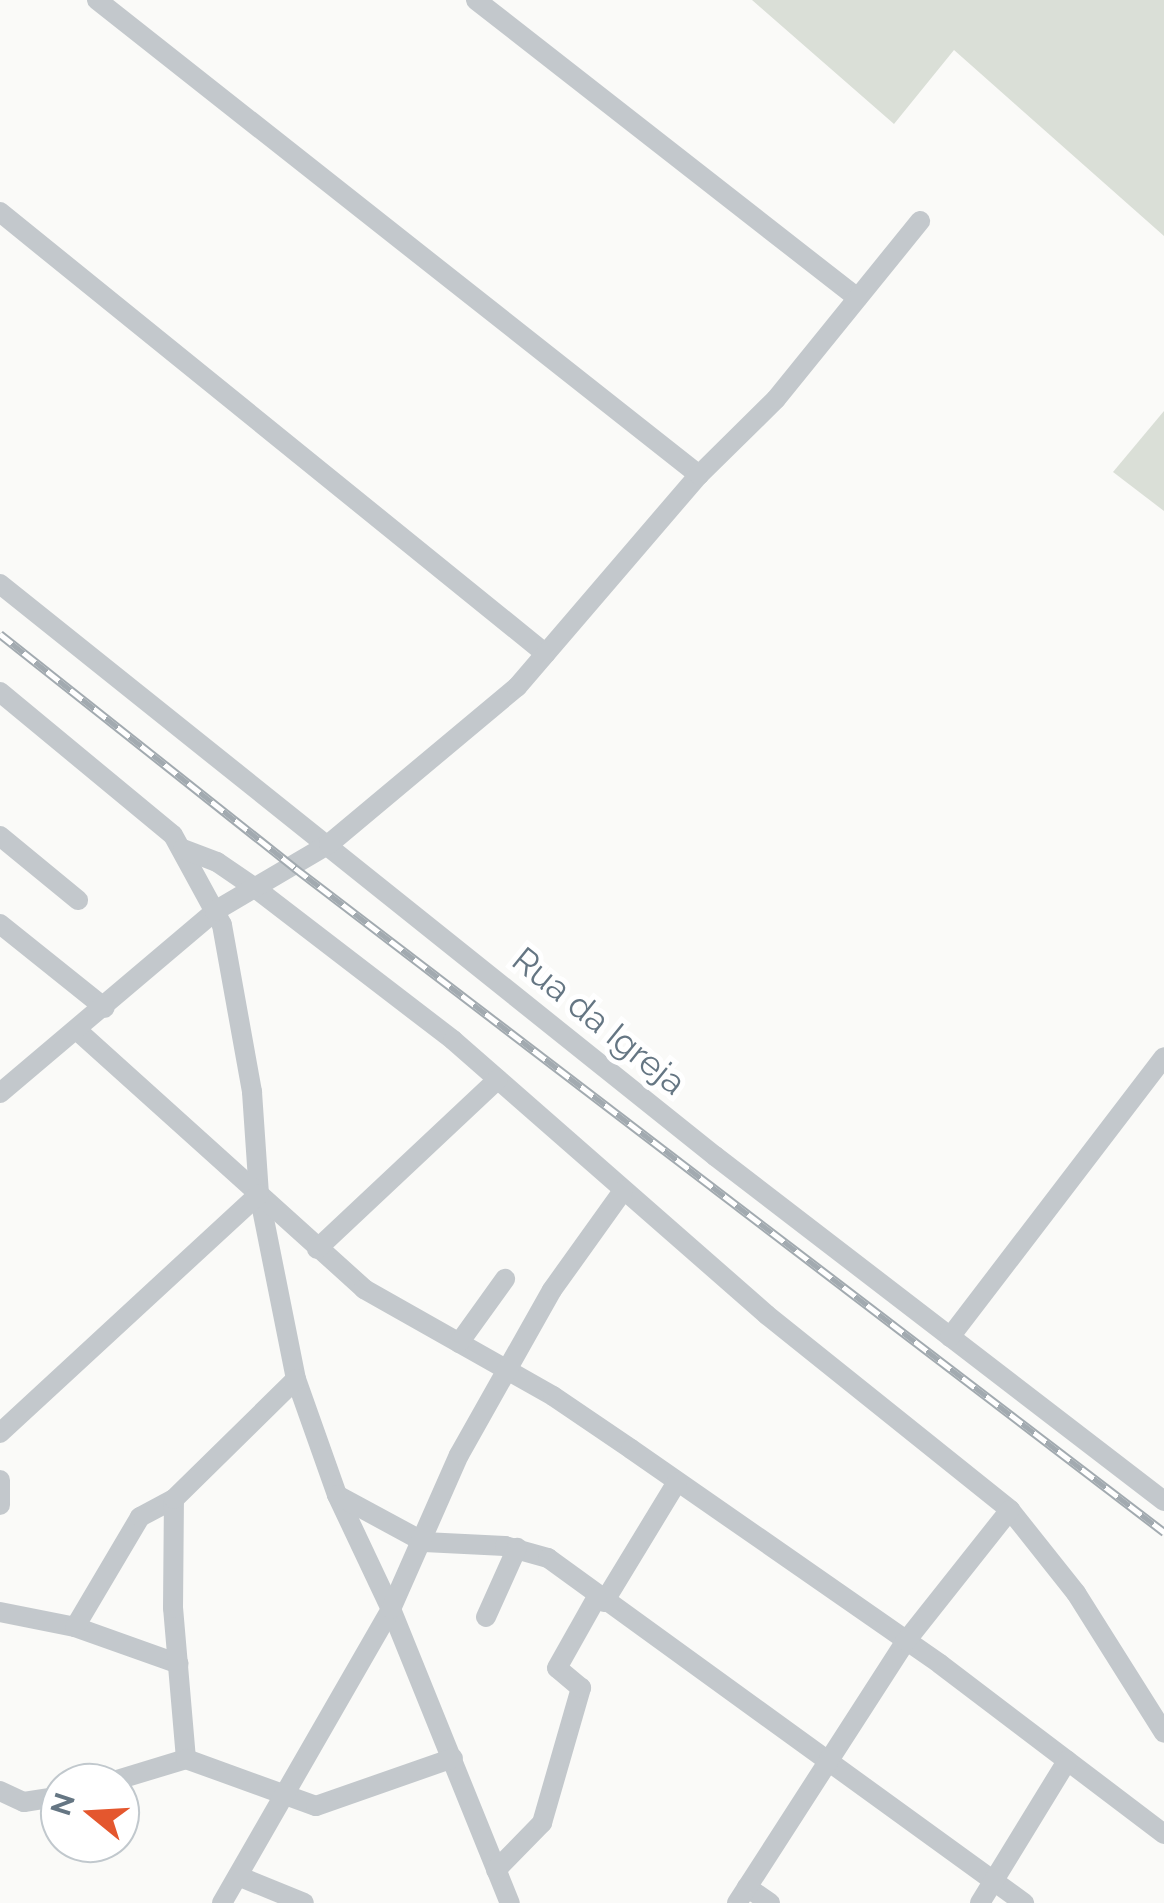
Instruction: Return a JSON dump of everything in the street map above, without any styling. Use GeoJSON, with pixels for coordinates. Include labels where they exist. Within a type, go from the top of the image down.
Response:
{"type":"FeatureCollection","features":[{"type":"Feature","properties":{"kind":"street"},"geometry":{"type":"LineString","coordinates":[[97,0],[699,475]]}},
{"type":"Feature","properties":{"kind":"street"},"geometry":{"type":"LineString","coordinates":[[476,0],[857,298]]}},
{"type":"Feature","properties":{"kind":"street"},"geometry":{"type":"LineString","coordinates":[[0,212],[546,654]]}},
{"type":"Feature","properties":{"kind":"street"},"geometry":{"type":"LineString","coordinates":[[0,1093],[80,1032],[215,911],[337,850],[517,687],[699,475],[776,399],[920,220]]}},
{"type":"Feature","properties":{"kind":"street","name":"Rua da Igreja"},"geometry":{"type":"LineString","coordinates":[[0,584],[950,1337],[1164,1501]]}},
{"type":"Feature","properties":{"kind":"street"},"geometry":{"type":"LineString","coordinates":[[0,692],[114,780],[183,849],[217,862],[255,888],[498,1078],[622,1191],[1010,1510],[1076,1593],[1164,1733]]}},
{"type":"Feature","properties":{"kind":"street"},"geometry":{"type":"LineString","coordinates":[[0,836],[78,900]]}},
{"type":"Feature","properties":{"kind":"street"},"geometry":{"type":"LineString","coordinates":[[183,849],[188,871],[215,911],[234,972],[252,1092],[259,1194],[296,1378],[337,1495],[392,1609],[510,1903]]}},
{"type":"Feature","properties":{"kind":"street"},"geometry":{"type":"LineString","coordinates":[[0,924],[105,1008]]}},
{"type":"Feature","properties":{"kind":"street"},"geometry":{"type":"LineString","coordinates":[[80,1032],[364,1289],[507,1369],[677,1482],[906,1642],[1164,1834]]}},
{"type":"Feature","properties":{"kind":"street"},"geometry":{"type":"LineString","coordinates":[[950,1337],[1164,1057]]}},
{"type":"Feature","properties":{"kind":"street"},"geometry":{"type":"LineString","coordinates":[[317,1249],[498,1078]]}},
{"type":"Feature","properties":{"kind":"street"},"geometry":{"type":"LineString","coordinates":[[222,1903],[392,1609],[459,1455],[507,1369],[552,1290],[622,1191]]}},
{"type":"Feature","properties":{"kind":"street"},"geometry":{"type":"LineString","coordinates":[[0,1433],[259,1194]]}},
{"type":"Feature","properties":{"kind":"street"},"geometry":{"type":"LineString","coordinates":[[460,1342],[505,1279]]}},
{"type":"Feature","properties":{"kind":"street"},"geometry":{"type":"LineString","coordinates":[[75,1627],[140,1517],[174,1498],[296,1378]]}},
{"type":"Feature","properties":{"kind":"street"},"geometry":{"type":"LineString","coordinates":[[0,1480],[0,1505]]}},
{"type":"Feature","properties":{"kind":"street"},"geometry":{"type":"LineString","coordinates":[[496,1870],[542,1823],[581,1688],[557,1668],[677,1482]]}},
{"type":"Feature","properties":{"kind":"street"},"geometry":{"type":"LineString","coordinates":[[337,1495],[424,1542],[517,1548],[548,1558],[600,1600],[1024,1903]]}},
{"type":"Feature","properties":{"kind":"street"},"geometry":{"type":"LineString","coordinates":[[174,1498],[186,1759]]}},
{"type":"Feature","properties":{"kind":"street"},"geometry":{"type":"LineString","coordinates":[[770,1903],[742,1895],[906,1642],[1010,1510]]}},
{"type":"Feature","properties":{"kind":"street"},"geometry":{"type":"LineString","coordinates":[[486,1617],[517,1548]]}},
{"type":"Feature","properties":{"kind":"street"},"geometry":{"type":"LineString","coordinates":[[0,1612],[75,1627],[179,1664]]}},
{"type":"Feature","properties":{"kind":"street"},"geometry":{"type":"LineString","coordinates":[[140,1773],[186,1759],[300,1805],[335,1803],[452,1758]]}},
{"type":"Feature","properties":{"kind":"street"},"geometry":{"type":"LineString","coordinates":[[980,1903],[1066,1761]]}},
{"type":"Feature","properties":{"kind":"street"},"geometry":{"type":"LineString","coordinates":[[0,1791],[24,1802],[40,1799]]}},
{"type":"Feature","properties":{"kind":"street"},"geometry":{"type":"LineString","coordinates":[[238,1876],[304,1903]]}},
{"type":"Feature","properties":{"kind":"shaded area"},"geometry":{"type":"Polygon","coordinates":[[[752,0],[1164,0],[1164,236],[954,50],[894,124],[752,0]]]}},
{"type":"Feature","properties":{"kind":"shaded area"},"geometry":{"type":"Polygon","coordinates":[[[1164,411],[1164,511],[1113,472],[1164,411]]]}},
{"type":"Feature","properties":{"kind":"railway"},"geometry":{"type":"LineString","coordinates":[[0,634],[295,868],[1164,1532]]}}]}
